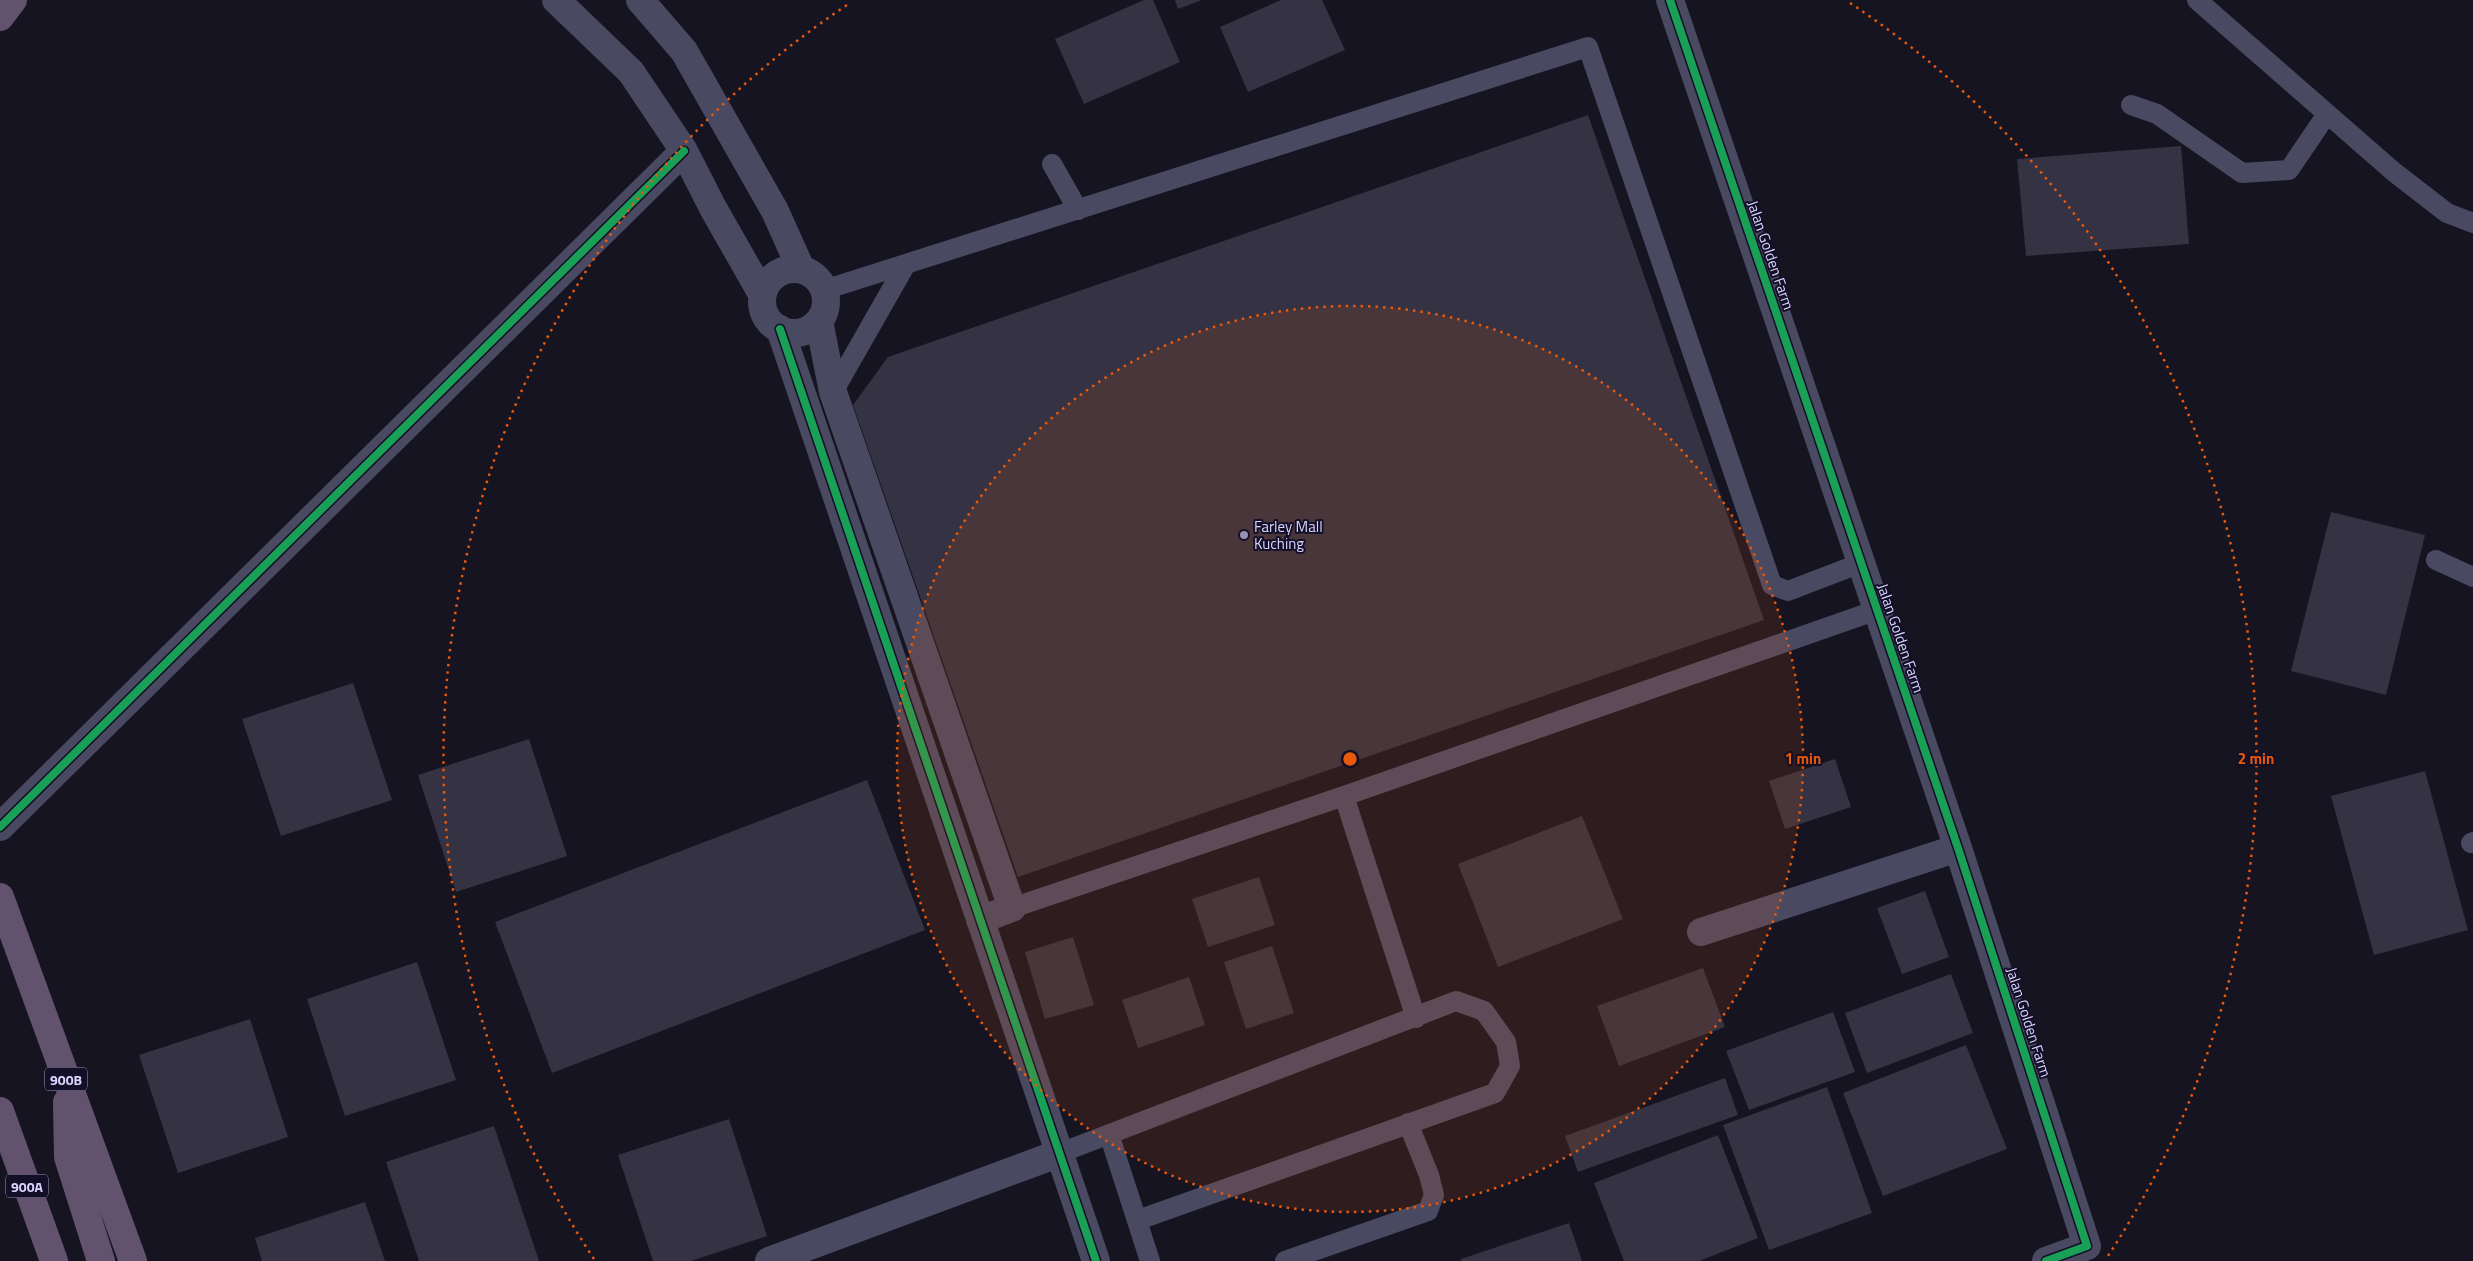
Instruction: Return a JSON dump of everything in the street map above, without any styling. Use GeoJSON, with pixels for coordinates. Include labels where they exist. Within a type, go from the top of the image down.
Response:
{"type":"FeatureCollection","features":[{"type":"Feature","properties":{"kind":"highway"},"geometry":{"type":"LineString","coordinates":[[0,3],[4,0]]}},
{"type":"Feature","properties":{"kind":"highway"},"geometry":{"type":"LineString","coordinates":[[0,17],[13,0]]}},
{"type":"Feature","properties":{"kind":"highway","name":"900B"},"geometry":{"type":"LineString","coordinates":[[0,897],[132,1261]]}},
{"type":"Feature","properties":{"kind":"highway"},"geometry":{"type":"LineString","coordinates":[[66,1078],[68,1157],[101,1261]]}},
{"type":"Feature","properties":{"kind":"highway","name":"900A"},"geometry":{"type":"LineString","coordinates":[[0,1111],[54,1261]]}},
{"type":"Feature","properties":{"kind":"street"},"geometry":{"type":"LineString","coordinates":[[556,0],[631,72],[684,151],[713,208],[762,294],[762,305],[765,315],[771,323],[780,329],[800,332],[811,328],[819,321],[824,312],[824,290],[819,281],[801,269],[775,211],[684,51],[640,0]]}},
{"type":"Feature","properties":{"kind":"street","name":"Jalan Golden Farm"},"geometry":{"type":"LineString","coordinates":[[1670,0],[1958,848],[2087,1246],[2046,1261]]}},
{"type":"Feature","properties":{"kind":"street"},"geometry":{"type":"LineString","coordinates":[[0,827],[684,151]]}},
{"type":"Feature","properties":{"kind":"street"},"geometry":{"type":"LineString","coordinates":[[762,294],[772,277],[780,271],[801,269]]}},
{"type":"Feature","properties":{"kind":"street"},"geometry":{"type":"LineString","coordinates":[[819,321],[833,392],[1012,908],[980,920]]}},
{"type":"Feature","properties":{"kind":"street"},"geometry":{"type":"LineString","coordinates":[[780,329],[1096,1261]]}},
{"type":"Feature","properties":{"kind":"street"},"geometry":{"type":"LineString","coordinates":[[1701,932],[1958,848]]}},
{"type":"Feature","properties":{"kind":"street"},"geometry":{"type":"LineString","coordinates":[[769,1261],[1060,1153]]}},
{"type":"Feature","properties":{"kind":"lane"},"geometry":{"type":"LineString","coordinates":[[2197,0],[2394,172],[2447,213],[2473,223]]}},
{"type":"Feature","properties":{"kind":"lane"},"geometry":{"type":"LineString","coordinates":[[824,290],[1588,47],[1772,584],[1788,591],[1861,563]]}},
{"type":"Feature","properties":{"kind":"lane"},"geometry":{"type":"LineString","coordinates":[[2131,105],[2157,114],[2242,173],[2289,170],[2328,114]]}},
{"type":"Feature","properties":{"kind":"lane"},"geometry":{"type":"LineString","coordinates":[[1052,164],[1078,210]]}},
{"type":"Feature","properties":{"kind":"lane"},"geometry":{"type":"LineString","coordinates":[[833,392],[906,264]]}},
{"type":"Feature","properties":{"kind":"lane"},"geometry":{"type":"LineString","coordinates":[[2436,560],[2473,577]]}},
{"type":"Feature","properties":{"kind":"lane"},"geometry":{"type":"LineString","coordinates":[[1012,908],[1344,796],[1877,610]]}},
{"type":"Feature","properties":{"kind":"lane"},"geometry":{"type":"LineString","coordinates":[[1344,796],[1416,1018]]}},
{"type":"Feature","properties":{"kind":"lane"},"geometry":{"type":"LineString","coordinates":[[1060,1153],[1416,1018],[1456,1001],[1484,1011],[1506,1042],[1510,1066],[1495,1093],[1138,1220]]}},
{"type":"Feature","properties":{"kind":"lane"},"geometry":{"type":"LineString","coordinates":[[1285,1261],[1428,1211],[1434,1195],[1430,1175],[1408,1123]]}},
{"type":"Feature","properties":{"kind":"lane"},"geometry":{"type":"LineString","coordinates":[[1109,1134],[1150,1261]]}},
{"type":"Feature","properties":{"kind":"building"},"geometry":{"type":"Polygon","coordinates":[[[1144,0],[1153,0],[1180,62],[1084,104],[1055,39],[1144,0]]]}},
{"type":"Feature","properties":{"kind":"building"},"geometry":{"type":"Polygon","coordinates":[[[1175,0],[1202,0],[1178,9],[1175,0]]]}},
{"type":"Feature","properties":{"kind":"building"},"geometry":{"type":"Polygon","coordinates":[[[1281,0],[1322,0],[1345,50],[1248,92],[1220,27],[1281,0]]]}},
{"type":"Feature","properties":{"kind":"building","name":"Farley Mall Kuching"},"geometry":{"type":"Polygon","coordinates":[[[1588,115],[1764,620],[1018,877],[853,405],[888,357],[1588,115]]]}},
{"type":"Feature","properties":{"kind":"building"},"geometry":{"type":"Polygon","coordinates":[[[2181,146],[2189,244],[2026,256],[2017,159],[2181,146]]]}},
{"type":"Feature","properties":{"kind":"building"},"geometry":{"type":"Polygon","coordinates":[[[2331,512],[2425,535],[2386,695],[2291,671],[2331,512]]]}},
{"type":"Feature","properties":{"kind":"building"},"geometry":{"type":"Polygon","coordinates":[[[353,683],[392,800],[281,836],[242,719],[353,683]]]}},
{"type":"Feature","properties":{"kind":"building"},"geometry":{"type":"Polygon","coordinates":[[[529,739],[567,856],[456,892],[418,775],[529,739]]]}},
{"type":"Feature","properties":{"kind":"building"},"geometry":{"type":"Polygon","coordinates":[[[1835,759],[1851,807],[1785,829],[1769,781],[1835,759]]]}},
{"type":"Feature","properties":{"kind":"building"},"geometry":{"type":"Polygon","coordinates":[[[2425,771],[2468,930],[2374,955],[2331,796],[2425,771]]]}},
{"type":"Feature","properties":{"kind":"building"},"geometry":{"type":"Polygon","coordinates":[[[867,780],[925,930],[552,1073],[495,922],[867,780]]]}},
{"type":"Feature","properties":{"kind":"building"},"geometry":{"type":"Polygon","coordinates":[[[1582,816],[1623,919],[1498,967],[1458,864],[1582,816]]]}},
{"type":"Feature","properties":{"kind":"building"},"geometry":{"type":"Polygon","coordinates":[[[1259,877],[1275,925],[1208,947],[1192,899],[1259,877]]]}},
{"type":"Feature","properties":{"kind":"building"},"geometry":{"type":"Polygon","coordinates":[[[1925,891],[1949,957],[1902,974],[1877,908],[1925,891]]]}},
{"type":"Feature","properties":{"kind":"building"},"geometry":{"type":"Polygon","coordinates":[[[1073,937],[1094,1005],[1045,1019],[1025,952],[1073,937]]]}},
{"type":"Feature","properties":{"kind":"building"},"geometry":{"type":"Polygon","coordinates":[[[1272,946],[1294,1013],[1246,1029],[1224,962],[1272,946]]]}},
{"type":"Feature","properties":{"kind":"building"},"geometry":{"type":"Polygon","coordinates":[[[417,962],[456,1080],[345,1116],[307,999],[417,962]]]}},
{"type":"Feature","properties":{"kind":"building"},"geometry":{"type":"Polygon","coordinates":[[[1703,968],[1725,1027],[1619,1066],[1597,1006],[1703,968]]]}},
{"type":"Feature","properties":{"kind":"building"},"geometry":{"type":"Polygon","coordinates":[[[1951,974],[1973,1033],[1867,1073],[1845,1013],[1951,974]]]}},
{"type":"Feature","properties":{"kind":"building"},"geometry":{"type":"Polygon","coordinates":[[[1189,977],[1205,1025],[1138,1048],[1122,1000],[1189,977]]]}},
{"type":"Feature","properties":{"kind":"building"},"geometry":{"type":"Polygon","coordinates":[[[1833,1012],[1855,1072],[1749,1110],[1726,1051],[1833,1012]]]}},
{"type":"Feature","properties":{"kind":"building"},"geometry":{"type":"Polygon","coordinates":[[[250,1019],[288,1137],[178,1173],[139,1055],[250,1019]]]}},
{"type":"Feature","properties":{"kind":"building"},"geometry":{"type":"Polygon","coordinates":[[[1966,1045],[2007,1149],[1883,1196],[1843,1093],[1966,1045]]]}},
{"type":"Feature","properties":{"kind":"building"},"geometry":{"type":"Polygon","coordinates":[[[1725,1078],[1738,1115],[1578,1172],[1565,1136],[1725,1078]]]}},
{"type":"Feature","properties":{"kind":"building"},"geometry":{"type":"Polygon","coordinates":[[[1827,1087],[1872,1213],[1769,1250],[1723,1125],[1827,1087]]]}},
{"type":"Feature","properties":{"kind":"building"},"geometry":{"type":"Polygon","coordinates":[[[729,1119],[767,1236],[691,1261],[653,1261],[618,1155],[729,1119]]]}},
{"type":"Feature","properties":{"kind":"building"},"geometry":{"type":"Polygon","coordinates":[[[494,1126],[539,1261],[419,1261],[386,1162],[494,1126]]]}},
{"type":"Feature","properties":{"kind":"building"},"geometry":{"type":"Polygon","coordinates":[[[1718,1135],[1758,1238],[1699,1261],[1624,1261],[1594,1183],[1718,1135]]]}},
{"type":"Feature","properties":{"kind":"building"},"geometry":{"type":"Polygon","coordinates":[[[365,1202],[385,1261],[262,1261],[255,1238],[365,1202]]]}},
{"type":"Feature","properties":{"kind":"building"},"geometry":{"type":"Polygon","coordinates":[[[1569,1223],[1582,1261],[1461,1261],[1461,1259],[1569,1223]]]}},
{"type":"Feature","properties":{"kind":"cycle path"},"geometry":{"type":"LineString","coordinates":[[1670,0],[1958,848],[2087,1246],[2046,1261]]}},
{"type":"Feature","properties":{"kind":"cycle path"},"geometry":{"type":"LineString","coordinates":[[0,827],[684,151]]}},
{"type":"Feature","properties":{"kind":"cycle path"},"geometry":{"type":"LineString","coordinates":[[780,329],[1096,1261]]}},
{"type":"Feature","properties":{"kind":"place","name":"Farley Mall Kuching"},"geometry":{"type":"Point","coordinates":[1244,535]}}]}
